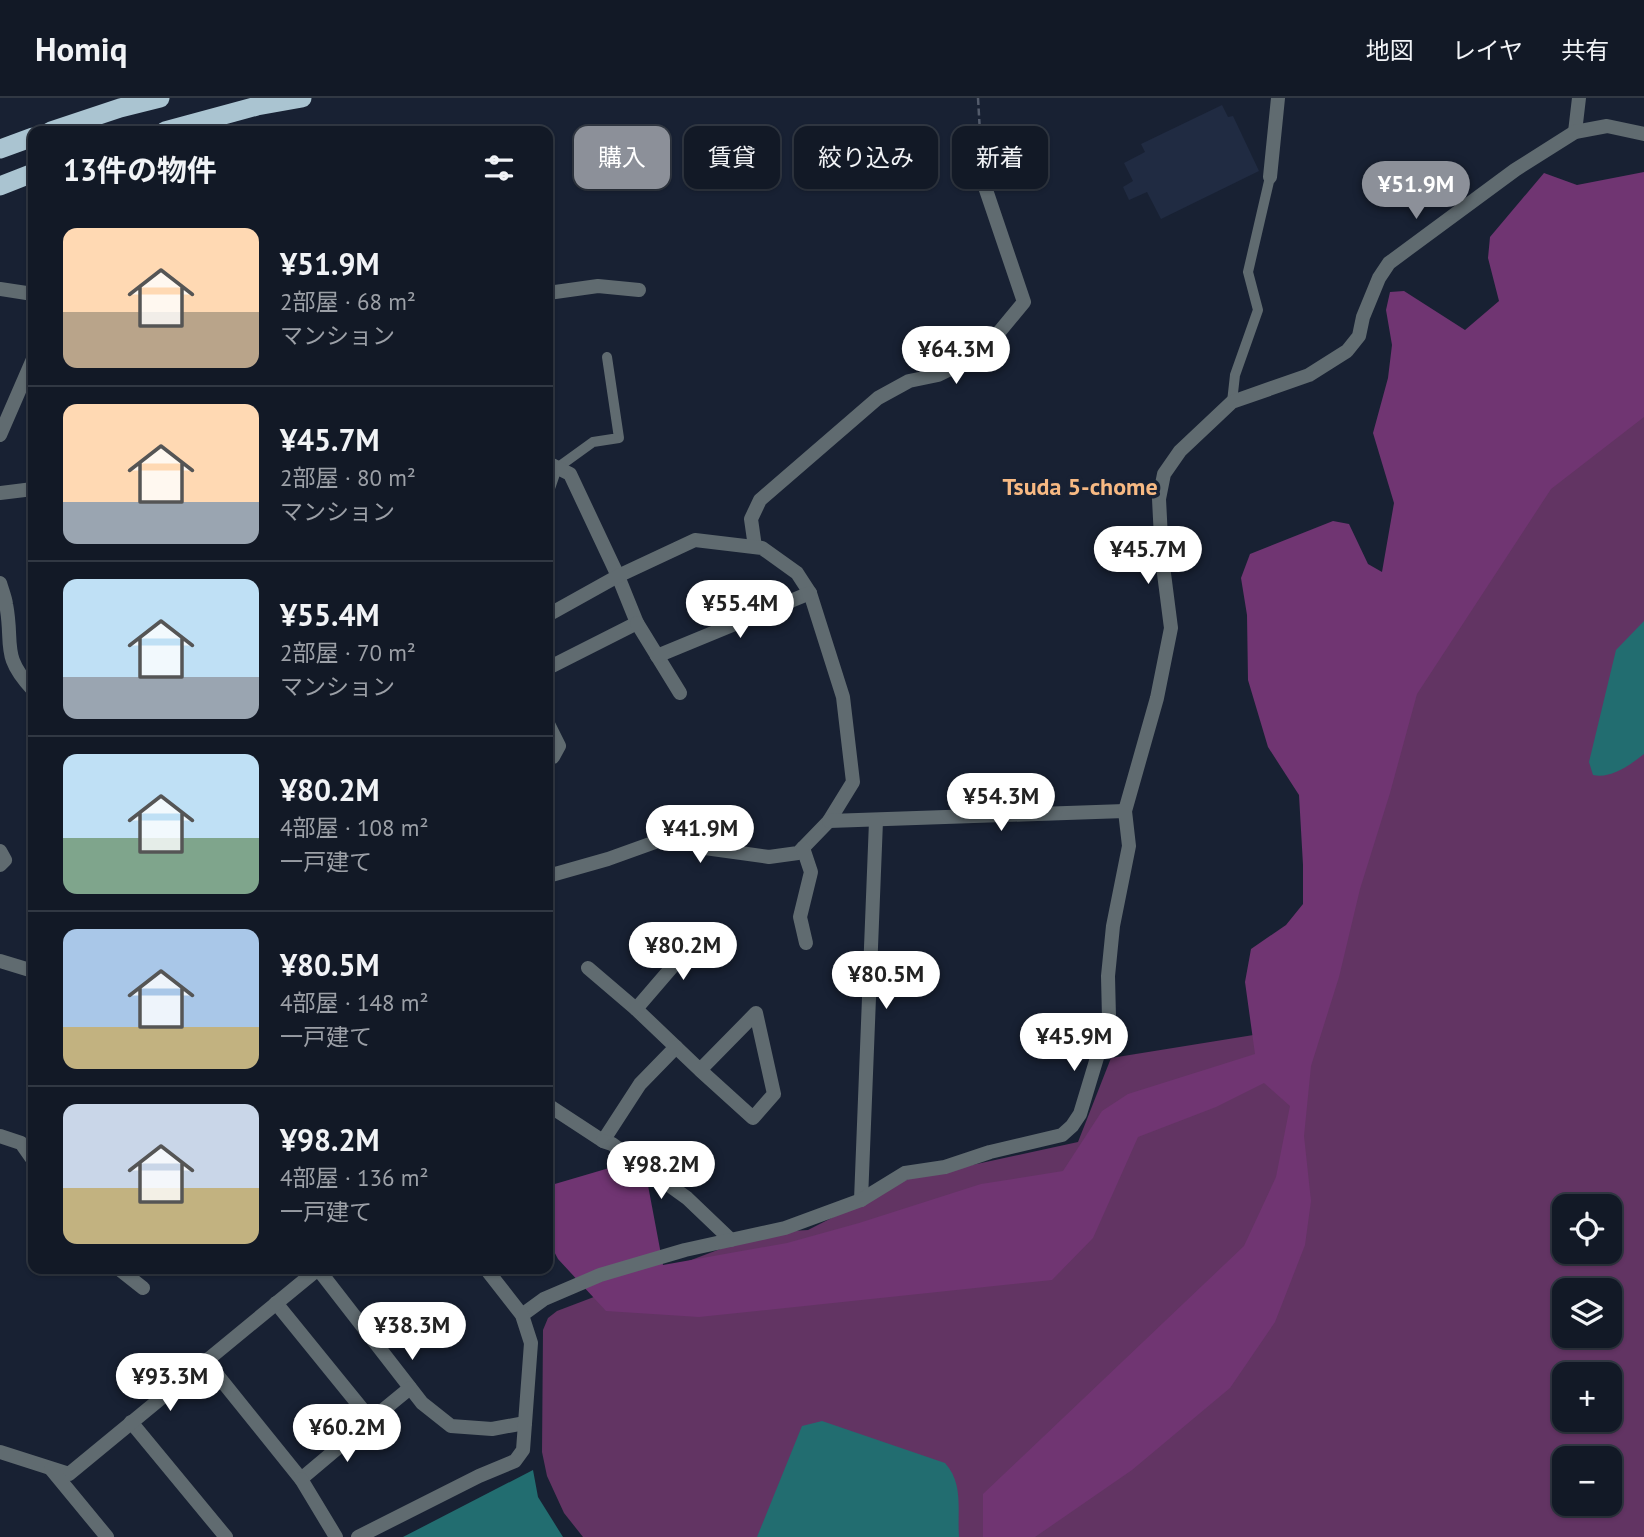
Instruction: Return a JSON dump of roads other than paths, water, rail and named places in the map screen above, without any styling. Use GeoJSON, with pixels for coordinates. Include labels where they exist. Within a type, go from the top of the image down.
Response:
{"type":"FeatureCollection","features":[{"type":"Feature","properties":{"kind":"highway"},"geometry":{"type":"LineString","coordinates":[[66,126],[160,98]]}},
{"type":"Feature","properties":{"kind":"highway"},"geometry":{"type":"LineString","coordinates":[[183,126],[257,106],[302,98]]}},
{"type":"Feature","properties":{"kind":"highway"},"geometry":{"type":"LineString","coordinates":[[0,149],[28,139]]}},
{"type":"Feature","properties":{"kind":"highway"},"geometry":{"type":"LineString","coordinates":[[0,186],[28,175]]}},
{"type":"Feature","properties":{"kind":"street"},"geometry":{"type":"LineString","coordinates":[[1270,177],[1278,98]]}},
{"type":"Feature","properties":{"kind":"street"},"geometry":{"type":"LineString","coordinates":[[1575,132],[1579,98]]}},
{"type":"Feature","properties":{"kind":"street"},"geometry":{"type":"LineString","coordinates":[[522,1315],[544,1299],[600,1275],[685,1250],[785,1228],[861,1200],[905,1173],[945,1167],[990,1152],[1062,1135],[1072,1126],[1080,1114],[1109,1018],[1108,976],[1113,926],[1129,846],[1125,811],[1157,698],[1171,628],[1161,558],[1159,499],[1164,474],[1180,451],[1232,402],[1309,375],[1347,351],[1359,335],[1363,317],[1379,278],[1389,263],[1515,170],[1575,132],[1607,125],[1644,134]]}},
{"type":"Feature","properties":{"kind":"street"},"geometry":{"type":"LineString","coordinates":[[755,547],[751,519],[760,500],[878,398],[909,381],[938,375],[981,354],[1024,302],[986,189]]}},
{"type":"Feature","properties":{"kind":"street"},"geometry":{"type":"LineString","coordinates":[[553,292],[598,286],[639,290]]}},
{"type":"Feature","properties":{"kind":"street"},"geometry":{"type":"LineString","coordinates":[[0,289],[28,293]]}},
{"type":"Feature","properties":{"kind":"street"},"geometry":{"type":"LineString","coordinates":[[0,435],[28,371]]}},
{"type":"Feature","properties":{"kind":"street"},"geometry":{"type":"LineString","coordinates":[[553,466],[570,474],[618,576],[637,624],[680,693]]}},
{"type":"Feature","properties":{"kind":"street"},"geometry":{"type":"LineString","coordinates":[[0,493],[28,490]]}},
{"type":"Feature","properties":{"kind":"street"},"geometry":{"type":"LineString","coordinates":[[553,612],[618,576],[695,540],[762,548],[797,573],[810,593],[843,697],[853,782],[828,821],[798,853],[769,857],[705,848],[672,836],[608,859],[553,875]]}},
{"type":"Feature","properties":{"kind":"street"},"geometry":{"type":"LineString","coordinates":[[1,589],[6,605],[5,662],[28,685]]}},
{"type":"Feature","properties":{"kind":"street"},"geometry":{"type":"LineString","coordinates":[[657,656],[810,593]]}},
{"type":"Feature","properties":{"kind":"street"},"geometry":{"type":"LineString","coordinates":[[553,666],[637,624]]}},
{"type":"Feature","properties":{"kind":"street"},"geometry":{"type":"LineString","coordinates":[[553,734],[559,746],[553,757]]}},
{"type":"Feature","properties":{"kind":"street"},"geometry":{"type":"LineString","coordinates":[[828,821],[1125,811]]}},
{"type":"Feature","properties":{"kind":"street"},"geometry":{"type":"LineString","coordinates":[[861,1200],[876,821]]}},
{"type":"Feature","properties":{"kind":"street"},"geometry":{"type":"LineString","coordinates":[[803,848],[811,872],[800,917],[806,943]]}},
{"type":"Feature","properties":{"kind":"street"},"geometry":{"type":"LineString","coordinates":[[0,851],[5,860],[0,864]]}},
{"type":"Feature","properties":{"kind":"street"},"geometry":{"type":"LineString","coordinates":[[636,1009],[679,960],[688,931]]}},
{"type":"Feature","properties":{"kind":"street"},"geometry":{"type":"LineString","coordinates":[[0,961],[28,969]]}},
{"type":"Feature","properties":{"kind":"street"},"geometry":{"type":"LineString","coordinates":[[588,968],[636,1009],[700,1070],[753,1118],[774,1094],[756,1013],[700,1070]]}},
{"type":"Feature","properties":{"kind":"street"},"geometry":{"type":"LineString","coordinates":[[603,1141],[640,1084],[676,1047]]}},
{"type":"Feature","properties":{"kind":"street"},"geometry":{"type":"LineString","coordinates":[[553,1108],[612,1144],[687,1198],[731,1240]]}},
{"type":"Feature","properties":{"kind":"street"},"geometry":{"type":"LineString","coordinates":[[0,1136],[22,1143],[28,1152]]}},
{"type":"Feature","properties":{"kind":"street"},"geometry":{"type":"LineString","coordinates":[[125,1274],[143,1288]]}},
{"type":"Feature","properties":{"kind":"street"},"geometry":{"type":"LineString","coordinates":[[0,1452],[68,1474],[312,1274]]}},
{"type":"Feature","properties":{"kind":"street"},"geometry":{"type":"LineString","coordinates":[[322,1274],[422,1404],[451,1426],[492,1429],[525,1423]]}},
{"type":"Feature","properties":{"kind":"street"},"geometry":{"type":"LineString","coordinates":[[358,1537],[514,1461],[523,1450],[531,1343],[522,1315],[490,1274]]}},
{"type":"Feature","properties":{"kind":"street"},"geometry":{"type":"LineString","coordinates":[[276,1303],[371,1420]]}},
{"type":"Feature","properties":{"kind":"street"},"geometry":{"type":"LineString","coordinates":[[206,1361],[301,1479],[336,1537]]}},
{"type":"Feature","properties":{"kind":"street"},"geometry":{"type":"LineString","coordinates":[[301,1479],[410,1388]]}},
{"type":"Feature","properties":{"kind":"street"},"geometry":{"type":"LineString","coordinates":[[131,1422],[226,1537]]}},
{"type":"Feature","properties":{"kind":"street"},"geometry":{"type":"LineString","coordinates":[[50,1468],[107,1537]]}},
{"type":"Feature","properties":{"kind":"lane"},"geometry":{"type":"LineString","coordinates":[[1232,402],[1235,375],[1258,310],[1248,272],[1270,177]]}},
{"type":"Feature","properties":{"kind":"lane"},"geometry":{"type":"LineString","coordinates":[[553,466],[593,442],[619,438],[607,357]]}},
{"type":"Feature","properties":{"kind":"district","name":"Tsuda 5-chome"},"geometry":{"type":"Point","coordinates":[1080,486]}}]}
